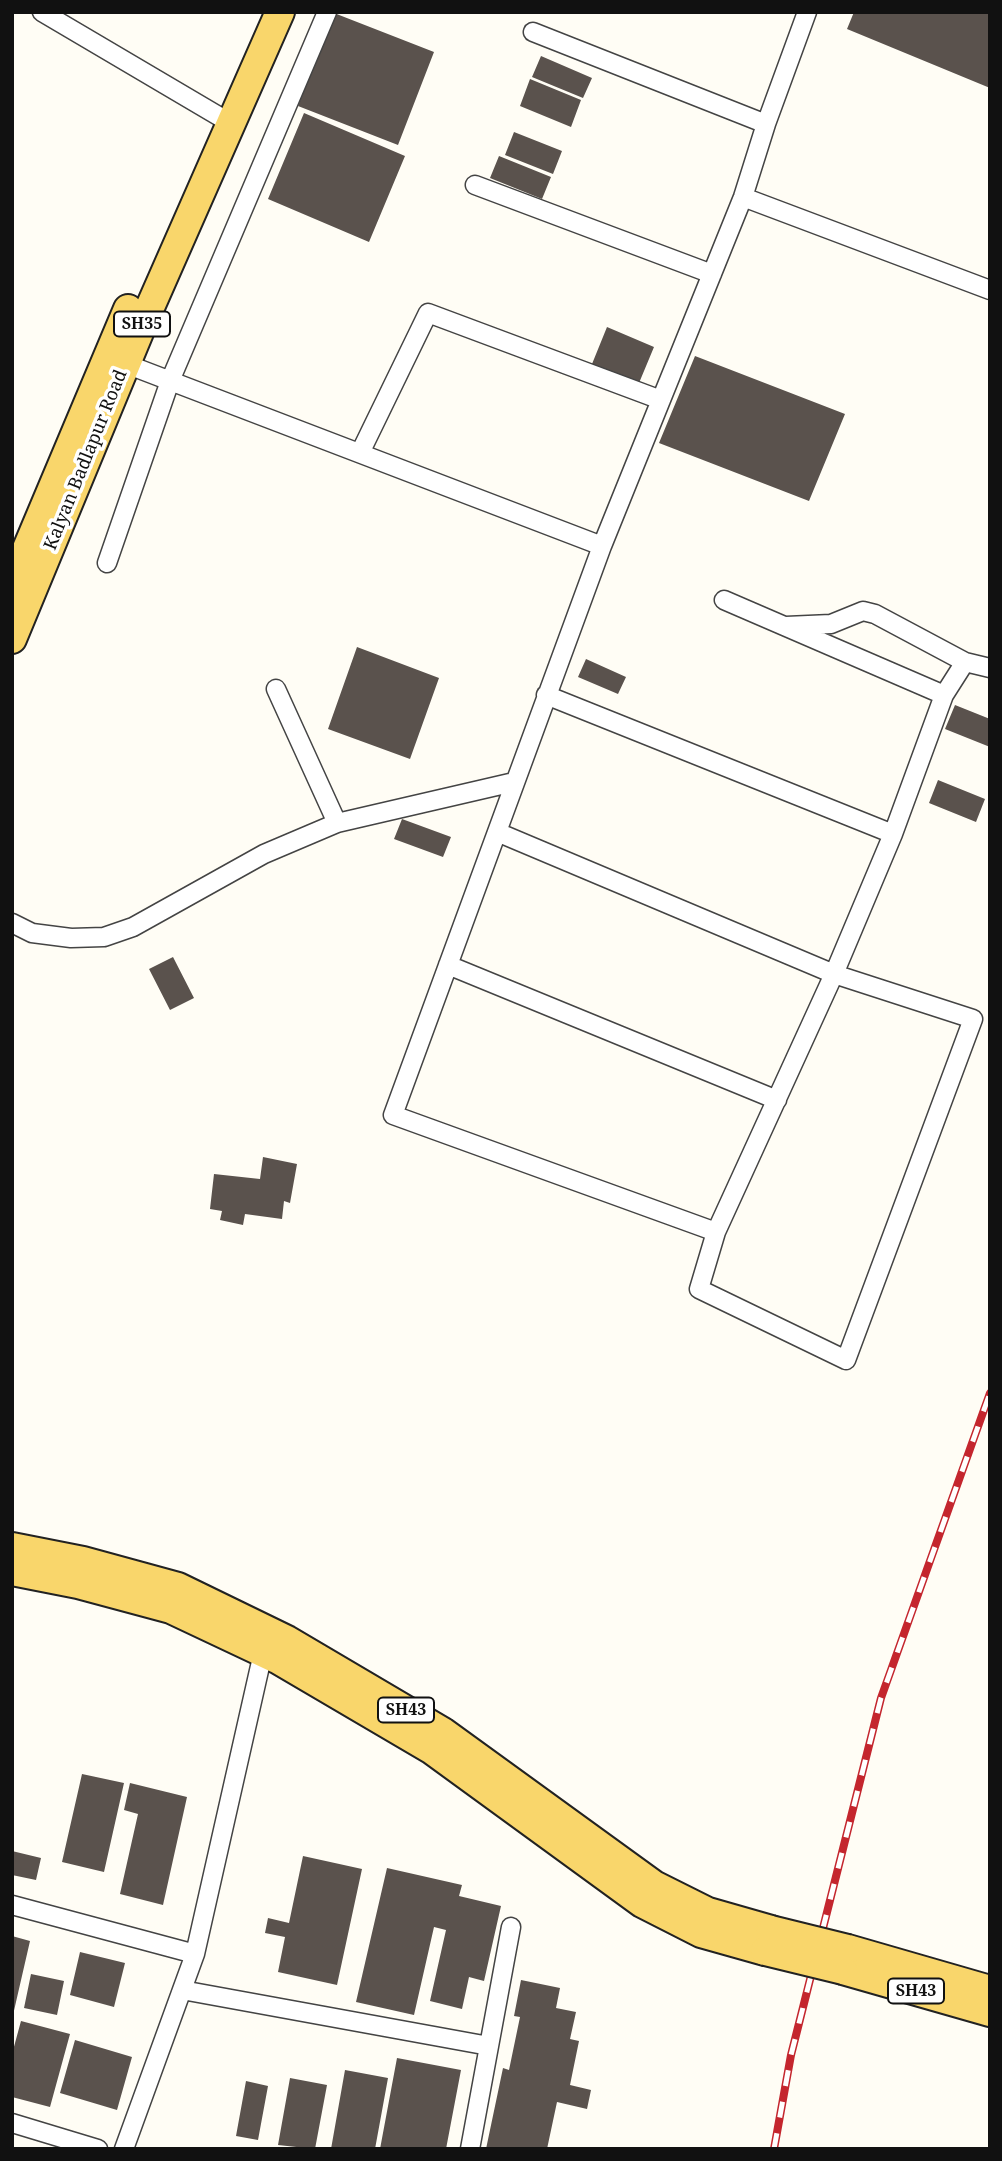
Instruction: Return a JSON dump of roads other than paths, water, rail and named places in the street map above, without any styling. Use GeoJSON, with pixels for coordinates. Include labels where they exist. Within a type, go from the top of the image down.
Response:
{"type":"FeatureCollection","features":[{"type":"Feature","properties":{"kind":"main road","name":"Kalyan Badlapur Road"},"geometry":{"type":"LineString","coordinates":[[224,120],[260,12]]}},
{"type":"Feature","properties":{"kind":"main road","name":"Kalyan Badlapur Road"},"geometry":{"type":"LineString","coordinates":[[12,584],[224,120],[280,12]]}},
{"type":"Feature","properties":{"kind":"main road","name":"Kalyan Badlapur Road"},"geometry":{"type":"LineString","coordinates":[[12,639],[126,364],[131,325]]}},
{"type":"Feature","properties":{"kind":"main road","name":"SH43"},"geometry":{"type":"LineString","coordinates":[[12,1547],[83,1561],[167,1583],[266,1642],[432,1750],[642,1903],[701,1933],[768,1941],[990,1990]]}},
{"type":"Feature","properties":{"kind":"main road","name":"SH43"},"geometry":{"type":"LineString","coordinates":[[12,1571],[78,1584],[171,1609],[266,1642]]}},
{"type":"Feature","properties":{"kind":"main road","name":"SH43"},"geometry":{"type":"LineString","coordinates":[[846,1960],[990,2012]]}},
{"type":"Feature","properties":{"kind":"street"},"geometry":{"type":"LineString","coordinates":[[42,12],[224,120]]}},
{"type":"Feature","properties":{"kind":"street"},"geometry":{"type":"LineString","coordinates":[[107,563],[170,381],[327,12]]}},
{"type":"Feature","properties":{"kind":"street"},"geometry":{"type":"LineString","coordinates":[[716,1232],[393,1115],[602,546],[743,197],[766,124],[807,12]]}},
{"type":"Feature","properties":{"kind":"street"},"geometry":{"type":"LineString","coordinates":[[533,32],[766,124]]}},
{"type":"Feature","properties":{"kind":"street"},"geometry":{"type":"LineString","coordinates":[[475,185],[712,274]]}},
{"type":"Feature","properties":{"kind":"street"},"geometry":{"type":"LineString","coordinates":[[743,197],[990,290]]}},
{"type":"Feature","properties":{"kind":"street"},"geometry":{"type":"LineString","coordinates":[[360,453],[428,313],[661,400]]}},
{"type":"Feature","properties":{"kind":"street"},"geometry":{"type":"LineString","coordinates":[[126,364],[602,546]]}},
{"type":"Feature","properties":{"kind":"street"},"geometry":{"type":"LineString","coordinates":[[724,600],[944,695]]}},
{"type":"Feature","properties":{"kind":"street"},"geometry":{"type":"LineString","coordinates":[[782,627],[838,621],[863,611],[875,614],[965,662],[990,668]]}},
{"type":"Feature","properties":{"kind":"street"},"geometry":{"type":"LineString","coordinates":[[497,832],[835,974],[973,1018],[846,1360],[699,1289],[716,1232],[835,974],[893,834],[944,695],[965,662]]}},
{"type":"Feature","properties":{"kind":"street"},"geometry":{"type":"LineString","coordinates":[[276,689],[337,823]]}},
{"type":"Feature","properties":{"kind":"street"},"geometry":{"type":"LineString","coordinates":[[546,695],[893,834]]}},
{"type":"Feature","properties":{"kind":"street"},"geometry":{"type":"LineString","coordinates":[[12,923],[32,933],[71,938],[104,937],[133,927],[264,854],[337,823],[514,782]]}},
{"type":"Feature","properties":{"kind":"street"},"geometry":{"type":"LineString","coordinates":[[448,965],[777,1100]]}},
{"type":"Feature","properties":{"kind":"street"},"geometry":{"type":"LineString","coordinates":[[124,2149],[195,1954],[266,1642]]}},
{"type":"Feature","properties":{"kind":"street"},"geometry":{"type":"LineString","coordinates":[[12,1906],[195,1954]]}},
{"type":"Feature","properties":{"kind":"street"},"geometry":{"type":"LineString","coordinates":[[470,2149],[510,1927]]}},
{"type":"Feature","properties":{"kind":"street"},"geometry":{"type":"LineString","coordinates":[[182,1990],[489,2046]]}},
{"type":"Feature","properties":{"kind":"street"},"geometry":{"type":"LineString","coordinates":[[12,2123],[98,2149]]}},
{"type":"Feature","properties":{"kind":"railway"},"geometry":{"type":"LineString","coordinates":[[774,2149],[791,2055],[881,1698],[990,1393]]}}]}
